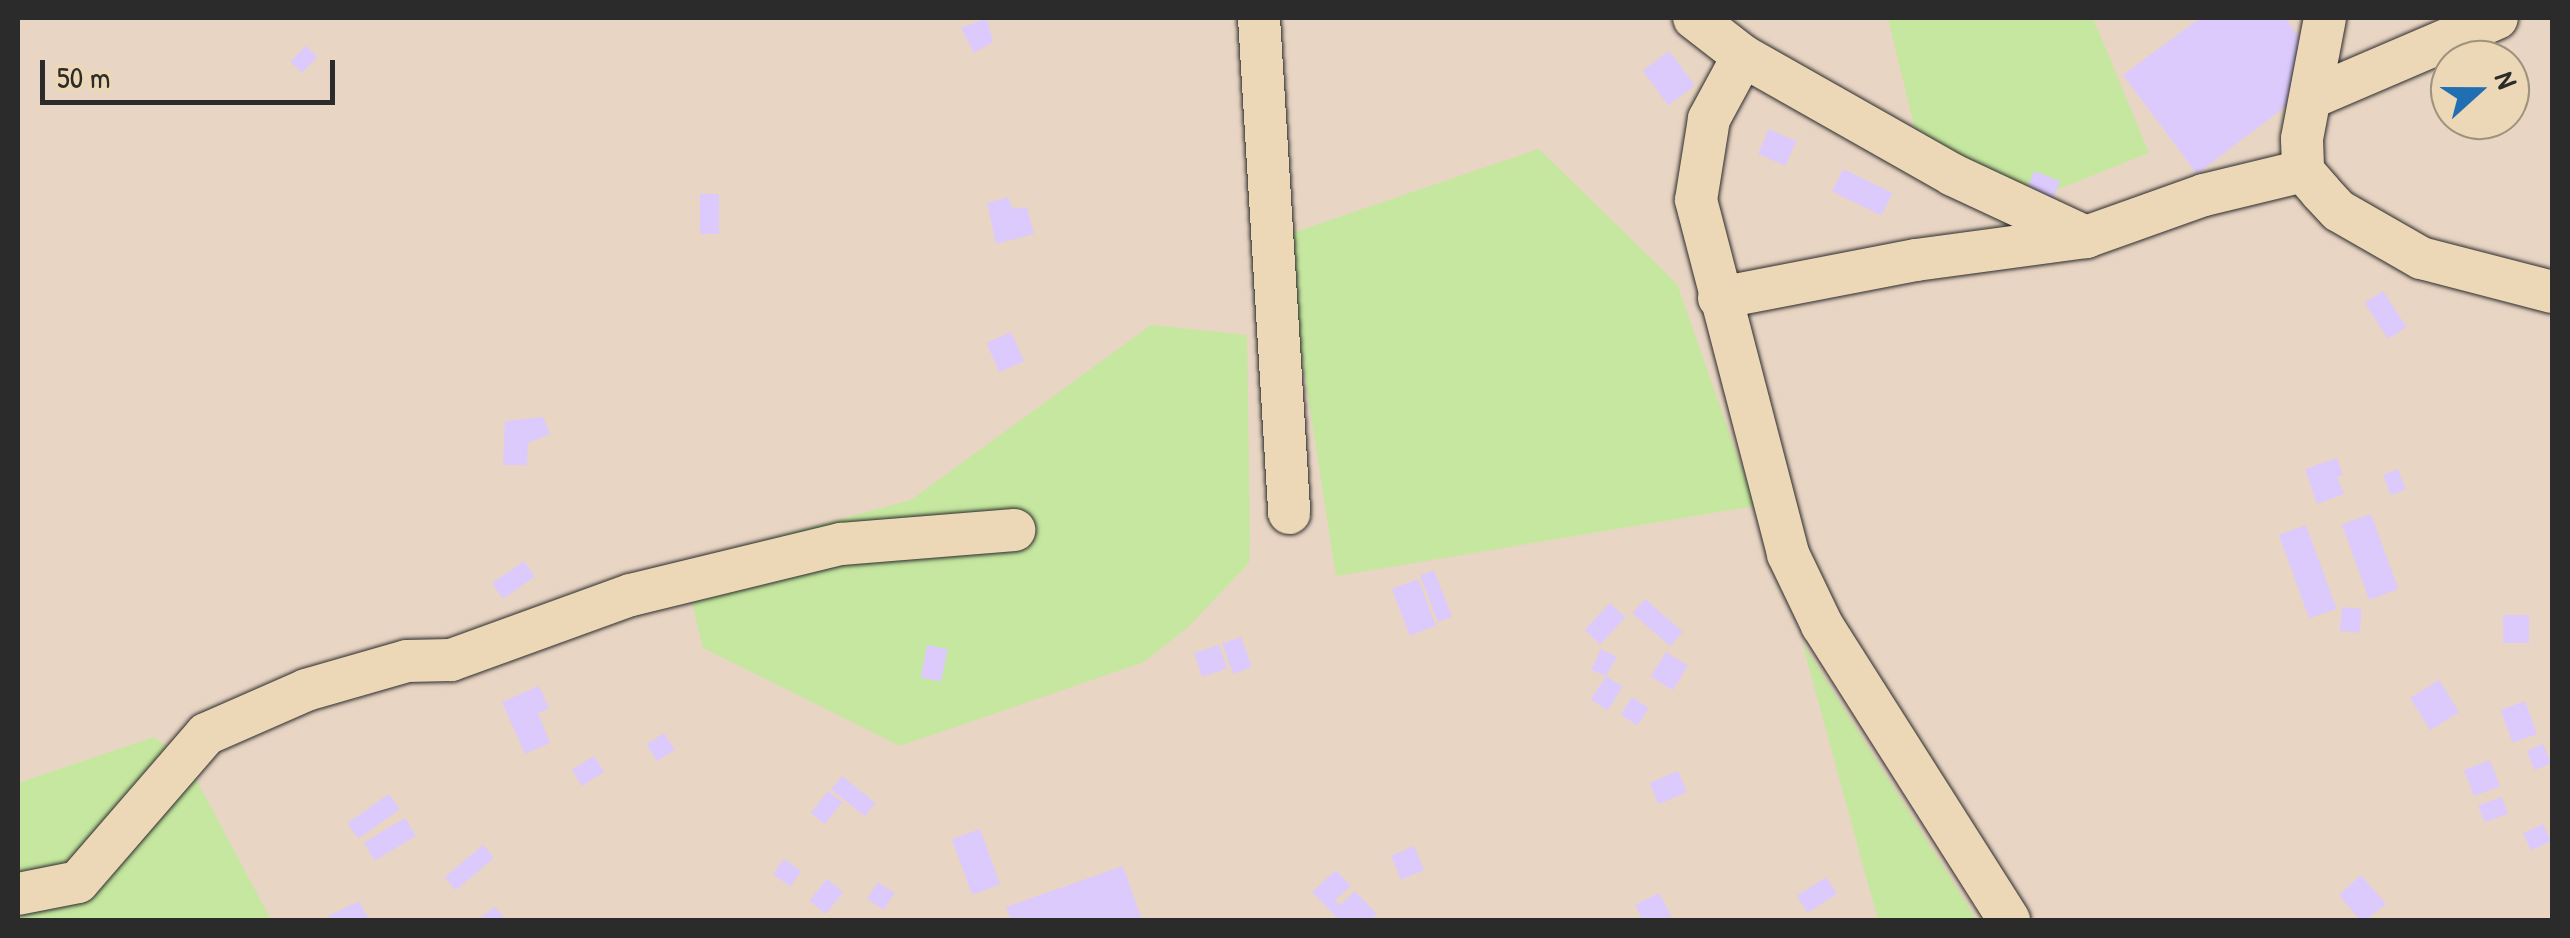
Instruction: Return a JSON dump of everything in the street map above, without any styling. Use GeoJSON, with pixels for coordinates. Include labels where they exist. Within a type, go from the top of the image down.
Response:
{"type":"FeatureCollection","features":[{"type":"Feature","properties":{"kind":"street"},"geometry":{"type":"LineString","coordinates":[[1259,18],[1289,513]]}},
{"type":"Feature","properties":{"kind":"street"},"geometry":{"type":"LineString","coordinates":[[1694,18],[1743,56],[1953,175],[2086,237]]}},
{"type":"Feature","properties":{"kind":"street"},"geometry":{"type":"LineString","coordinates":[[2325,18],[2302,139],[2303,171],[2339,211],[2421,258],[2552,292]]}},
{"type":"Feature","properties":{"kind":"street"},"geometry":{"type":"LineString","coordinates":[[2313,97],[2497,18]]}},
{"type":"Feature","properties":{"kind":"street"},"geometry":{"type":"LineString","coordinates":[[1743,56],[1709,118],[1696,200],[1718,298],[1797,572],[1822,625],[2009,920]]}},
{"type":"Feature","properties":{"kind":"street"},"geometry":{"type":"LineString","coordinates":[[1718,298],[1916,260],[2086,237],[2204,195],[2303,171]]}},
{"type":"Feature","properties":{"kind":"street"},"geometry":{"type":"LineString","coordinates":[[18,894],[78,882],[206,734],[306,690],[407,661],[451,660],[631,594],[841,544],[1014,530]]}},
{"type":"Feature","properties":{"kind":"green space"},"geometry":{"type":"Polygon","coordinates":[[[1888,18],[2093,18],[2149,153],[2021,204],[1914,126],[1888,18]]]}},
{"type":"Feature","properties":{"kind":"green space"},"geometry":{"type":"Polygon","coordinates":[[[1539,149],[1677,284],[1755,506],[1336,576],[1283,236],[1539,149]]]}},
{"type":"Feature","properties":{"kind":"green space"},"geometry":{"type":"Polygon","coordinates":[[[1151,325],[1247,335],[1250,543],[1249,563],[1188,627],[1144,662],[900,746],[703,648],[682,562],[911,500],[1151,325]]]}},
{"type":"Feature","properties":{"kind":"green space"},"geometry":{"type":"Polygon","coordinates":[[[1802,642],[1977,920],[1878,920],[1802,642]]]}},
{"type":"Feature","properties":{"kind":"green space"},"geometry":{"type":"Polygon","coordinates":[[[154,737],[188,764],[271,920],[18,920],[18,783],[154,737]]]}},
{"type":"Feature","properties":{"kind":"building"},"geometry":{"type":"Polygon","coordinates":[[[987,18],[993,42],[974,53],[961,28],[987,18]]]}},
{"type":"Feature","properties":{"kind":"building"},"geometry":{"type":"Polygon","coordinates":[[[2200,18],[2285,18],[2328,74],[2197,174],[2123,75],[2200,18]]]}},
{"type":"Feature","properties":{"kind":"building"},"geometry":{"type":"Polygon","coordinates":[[[306,46],[317,57],[302,73],[290,62],[306,46]]]}},
{"type":"Feature","properties":{"kind":"building"},"geometry":{"type":"Polygon","coordinates":[[[1669,51],[1695,85],[1669,105],[1643,71],[1669,51]]]}},
{"type":"Feature","properties":{"kind":"building"},"geometry":{"type":"Polygon","coordinates":[[[1769,129],[1796,141],[1785,166],[1758,154],[1769,129]]]}},
{"type":"Feature","properties":{"kind":"building"},"geometry":{"type":"Polygon","coordinates":[[[1843,169],[1892,193],[1881,216],[1832,191],[1843,169]]]}},
{"type":"Feature","properties":{"kind":"building"},"geometry":{"type":"Polygon","coordinates":[[[2034,171],[2060,181],[2053,200],[2027,190],[2034,171]]]}},
{"type":"Feature","properties":{"kind":"building"},"geometry":{"type":"Polygon","coordinates":[[[700,194],[719,194],[719,234],[700,234],[700,194]]]}},
{"type":"Feature","properties":{"kind":"building"},"geometry":{"type":"Polygon","coordinates":[[[1008,197],[1013,209],[1027,207],[1034,234],[996,244],[987,203],[1008,197]]]}},
{"type":"Feature","properties":{"kind":"building"},"geometry":{"type":"Polygon","coordinates":[[[2383,291],[2406,327],[2388,339],[2365,303],[2383,291]]]}},
{"type":"Feature","properties":{"kind":"building"},"geometry":{"type":"Polygon","coordinates":[[[1011,332],[1024,361],[999,372],[986,343],[1011,332]]]}},
{"type":"Feature","properties":{"kind":"building"},"geometry":{"type":"Polygon","coordinates":[[[543,417],[550,434],[528,443],[527,465],[503,465],[505,421],[543,417]]]}},
{"type":"Feature","properties":{"kind":"building"},"geometry":{"type":"Polygon","coordinates":[[[2337,458],[2343,475],[2337,477],[2344,494],[2317,504],[2305,469],[2337,458]]]}},
{"type":"Feature","properties":{"kind":"building"},"geometry":{"type":"Polygon","coordinates":[[[2398,469],[2406,490],[2391,495],[2383,475],[2398,469]]]}},
{"type":"Feature","properties":{"kind":"building"},"geometry":{"type":"Polygon","coordinates":[[[2371,514],[2398,589],[2369,600],[2342,525],[2371,514]]]}},
{"type":"Feature","properties":{"kind":"building"},"geometry":{"type":"Polygon","coordinates":[[[2306,525],[2336,609],[2309,619],[2279,535],[2306,525]]]}},
{"type":"Feature","properties":{"kind":"building"},"geometry":{"type":"Polygon","coordinates":[[[524,561],[535,577],[503,599],[492,583],[524,561]]]}},
{"type":"Feature","properties":{"kind":"building"},"geometry":{"type":"Polygon","coordinates":[[[1434,570],[1452,617],[1438,622],[1420,575],[1434,570]]]}},
{"type":"Feature","properties":{"kind":"building"},"geometry":{"type":"Polygon","coordinates":[[[1418,579],[1436,626],[1410,636],[1392,589],[1418,579]]]}},
{"type":"Feature","properties":{"kind":"building"},"geometry":{"type":"Polygon","coordinates":[[[1645,599],[1683,632],[1670,646],[1633,613],[1645,599]]]}},
{"type":"Feature","properties":{"kind":"building"},"geometry":{"type":"Polygon","coordinates":[[[1610,603],[1625,617],[1600,644],[1585,630],[1610,603]]]}},
{"type":"Feature","properties":{"kind":"building"},"geometry":{"type":"Polygon","coordinates":[[[2342,607],[2362,609],[2359,633],[2339,631],[2342,607]]]}},
{"type":"Feature","properties":{"kind":"building"},"geometry":{"type":"Polygon","coordinates":[[[2503,615],[2529,615],[2529,643],[2503,643],[2503,615]]]}},
{"type":"Feature","properties":{"kind":"building"},"geometry":{"type":"Polygon","coordinates":[[[1241,637],[1252,667],[1233,674],[1222,644],[1241,637]]]}},
{"type":"Feature","properties":{"kind":"building"},"geometry":{"type":"Polygon","coordinates":[[[927,645],[948,649],[941,681],[921,677],[927,645]]]}},
{"type":"Feature","properties":{"kind":"building"},"geometry":{"type":"Polygon","coordinates":[[[1219,645],[1227,669],[1202,677],[1194,653],[1219,645]]]}},
{"type":"Feature","properties":{"kind":"building"},"geometry":{"type":"Polygon","coordinates":[[[1601,649],[1617,657],[1606,676],[1591,670],[1601,649]]]}},
{"type":"Feature","properties":{"kind":"building"},"geometry":{"type":"Polygon","coordinates":[[[1666,652],[1688,666],[1673,690],[1651,677],[1666,652]]]}},
{"type":"Feature","properties":{"kind":"building"},"geometry":{"type":"Polygon","coordinates":[[[1606,676],[1623,687],[1608,710],[1591,699],[1606,676]]]}},
{"type":"Feature","properties":{"kind":"building"},"geometry":{"type":"Polygon","coordinates":[[[2439,680],[2459,712],[2430,730],[2410,698],[2439,680]]]}},
{"type":"Feature","properties":{"kind":"building"},"geometry":{"type":"Polygon","coordinates":[[[539,686],[549,709],[538,713],[550,743],[525,754],[502,702],[539,686]]]}},
{"type":"Feature","properties":{"kind":"building"},"geometry":{"type":"Polygon","coordinates":[[[1632,697],[1649,708],[1637,726],[1621,715],[1632,697]]]}},
{"type":"Feature","properties":{"kind":"building"},"geometry":{"type":"Polygon","coordinates":[[[2525,701],[2537,734],[2513,743],[2501,710],[2525,701]]]}},
{"type":"Feature","properties":{"kind":"building"},"geometry":{"type":"Polygon","coordinates":[[[664,733],[675,750],[657,761],[646,744],[664,733]]]}},
{"type":"Feature","properties":{"kind":"building"},"geometry":{"type":"Polygon","coordinates":[[[2543,744],[2551,763],[2535,770],[2526,751],[2543,744]]]}},
{"type":"Feature","properties":{"kind":"building"},"geometry":{"type":"Polygon","coordinates":[[[594,756],[604,772],[582,786],[572,770],[594,756]]]}},
{"type":"Feature","properties":{"kind":"building"},"geometry":{"type":"Polygon","coordinates":[[[2490,760],[2500,786],[2474,796],[2464,770],[2490,760]]]}},
{"type":"Feature","properties":{"kind":"building"},"geometry":{"type":"Polygon","coordinates":[[[1678,771],[1687,792],[1658,804],[1649,783],[1678,771]]]}},
{"type":"Feature","properties":{"kind":"building"},"geometry":{"type":"Polygon","coordinates":[[[842,776],[875,803],[865,816],[831,789],[842,776]]]}},
{"type":"Feature","properties":{"kind":"building"},"geometry":{"type":"Polygon","coordinates":[[[828,791],[842,802],[825,824],[811,813],[828,791]]]}},
{"type":"Feature","properties":{"kind":"building"},"geometry":{"type":"Polygon","coordinates":[[[389,794],[400,810],[358,839],[347,823],[389,794]]]}},
{"type":"Feature","properties":{"kind":"building"},"geometry":{"type":"Polygon","coordinates":[[[2502,797],[2508,814],[2484,822],[2478,805],[2502,797]]]}},
{"type":"Feature","properties":{"kind":"building"},"geometry":{"type":"Polygon","coordinates":[[[405,818],[416,836],[375,861],[364,843],[405,818]]]}},
{"type":"Feature","properties":{"kind":"building"},"geometry":{"type":"Polygon","coordinates":[[[2543,824],[2551,841],[2531,851],[2523,833],[2543,824]]]}},
{"type":"Feature","properties":{"kind":"building"},"geometry":{"type":"Polygon","coordinates":[[[980,829],[1000,884],[972,895],[952,839],[980,829]]]}},
{"type":"Feature","properties":{"kind":"building"},"geometry":{"type":"Polygon","coordinates":[[[483,845],[494,858],[456,890],[445,877],[483,845]]]}},
{"type":"Feature","properties":{"kind":"building"},"geometry":{"type":"Polygon","coordinates":[[[1414,846],[1424,870],[1401,880],[1391,856],[1414,846]]]}},
{"type":"Feature","properties":{"kind":"building"},"geometry":{"type":"Polygon","coordinates":[[[784,859],[801,871],[790,887],[773,875],[784,859]]]}},
{"type":"Feature","properties":{"kind":"building"},"geometry":{"type":"Polygon","coordinates":[[[1123,866],[1142,920],[1011,920],[1006,907],[1123,866]]]}},
{"type":"Feature","properties":{"kind":"building"},"geometry":{"type":"Polygon","coordinates":[[[1336,870],[1351,886],[1335,900],[1340,905],[1355,891],[1377,914],[1370,920],[1339,920],[1312,892],[1336,870]]]}},
{"type":"Feature","properties":{"kind":"building"},"geometry":{"type":"Polygon","coordinates":[[[2361,875],[2386,904],[2366,920],[2360,920],[2339,895],[2361,875]]]}},
{"type":"Feature","properties":{"kind":"building"},"geometry":{"type":"Polygon","coordinates":[[[1826,877],[1837,894],[1808,913],[1797,896],[1826,877]]]}},
{"type":"Feature","properties":{"kind":"building"},"geometry":{"type":"Polygon","coordinates":[[[827,879],[843,892],[826,914],[809,901],[827,879]]]}},
{"type":"Feature","properties":{"kind":"building"},"geometry":{"type":"Polygon","coordinates":[[[878,882],[895,893],[884,910],[867,899],[878,882]]]}},
{"type":"Feature","properties":{"kind":"building"},"geometry":{"type":"Polygon","coordinates":[[[1659,893],[1672,917],[1643,920],[1635,905],[1659,893]]]}},
{"type":"Feature","properties":{"kind":"building"},"geometry":{"type":"Polygon","coordinates":[[[359,901],[369,920],[330,920],[328,916],[359,901]]]}},
{"type":"Feature","properties":{"kind":"building"},"geometry":{"type":"Polygon","coordinates":[[[495,907],[506,920],[477,920],[495,907]]]}}]}
